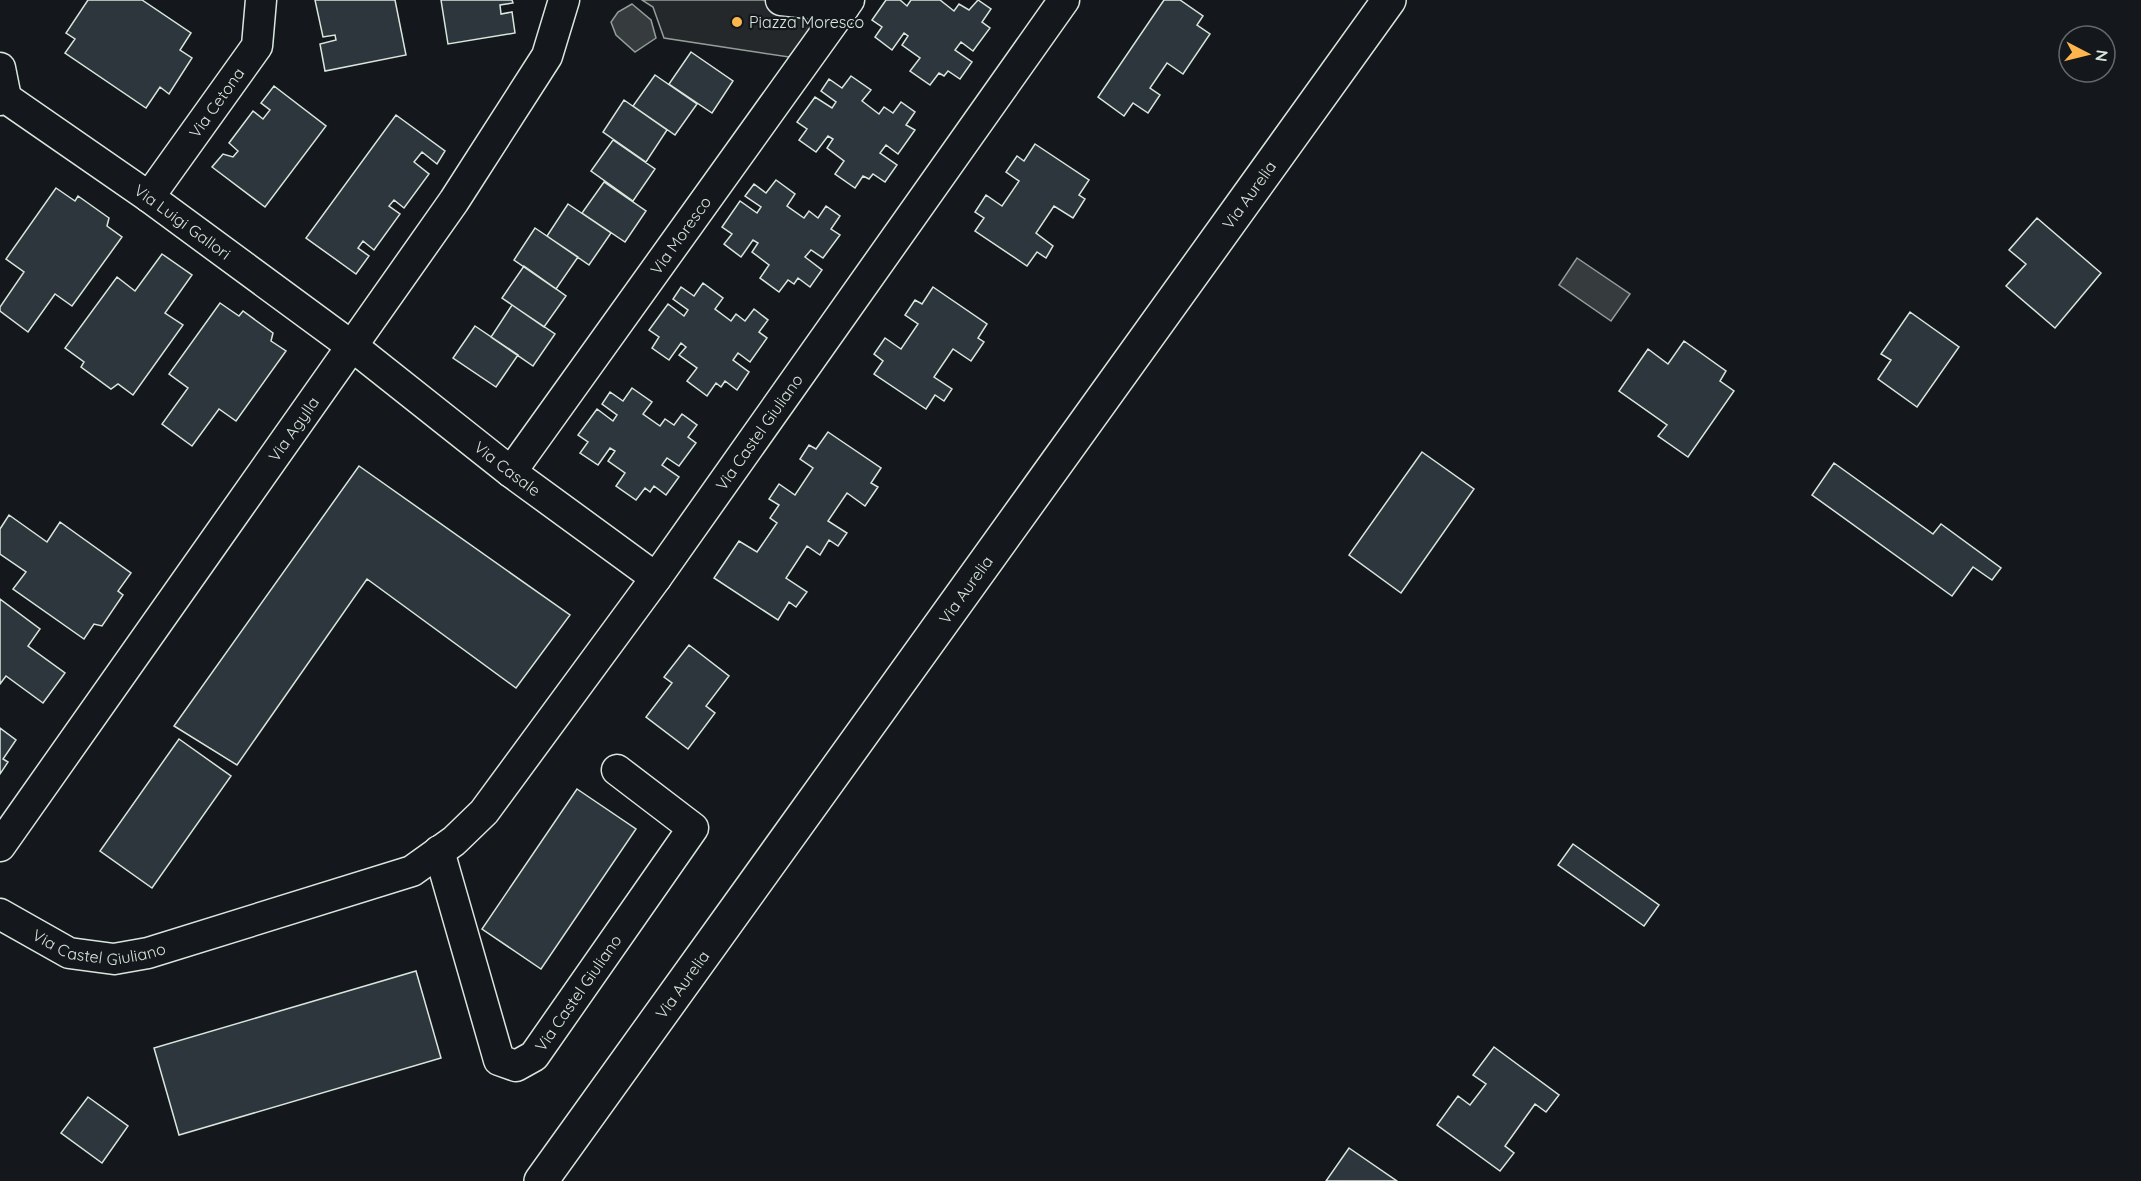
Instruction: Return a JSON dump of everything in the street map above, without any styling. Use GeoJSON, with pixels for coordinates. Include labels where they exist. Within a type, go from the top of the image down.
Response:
{"type":"FeatureCollection","features":[{"type":"Feature","properties":{"kind":"main road","name":"Via Aurelia"},"geometry":{"type":"LineString","coordinates":[[541,1181],[1389,0]]}},
{"type":"Feature","properties":{"kind":"street","name":"Via Cetona"},"geometry":{"type":"LineString","coordinates":[[149,197],[257,46],[261,0]]}},
{"type":"Feature","properties":{"kind":"street","name":"Via Agylla"},"geometry":{"type":"LineString","coordinates":[[0,846],[356,349],[547,56],[564,0]]}},
{"type":"Feature","properties":{"kind":"street"},"geometry":{"type":"LineString","coordinates":[[781,0],[847,4]]}},
{"type":"Feature","properties":{"kind":"street","name":"Via Castel Giuliano"},"geometry":{"type":"LineString","coordinates":[[0,914],[69,953],[114,959],[148,953],[412,871],[439,852],[484,812],[656,578],[1064,0]]}},
{"type":"Feature","properties":{"kind":"street","name":"Via Moresco"},"geometry":{"type":"LineString","coordinates":[[511,472],[847,4]]}},
{"type":"Feature","properties":{"kind":"street"},"geometry":{"type":"LineString","coordinates":[[0,69],[3,99]]}},
{"type":"Feature","properties":{"kind":"street","name":"Via Luigi Gallori"},"geometry":{"type":"LineString","coordinates":[[3,99],[149,197],[356,349]]}},
{"type":"Feature","properties":{"kind":"street","name":"Via Casale"},"geometry":{"type":"LineString","coordinates":[[356,349],[511,472],[656,578]]}},
{"type":"Feature","properties":{"kind":"street","name":"Via Castel Giuliano"},"geometry":{"type":"LineString","coordinates":[[439,852],[499,1060],[516,1066],[534,1056],[693,828],[617,770]]}},
{"type":"Feature","properties":{"kind":"shaded area","name":"Piazza Moresco"},"geometry":{"type":"Polygon","coordinates":[[[642,0],[832,0],[789,57],[664,38],[653,7],[642,0]]]}},
{"type":"Feature","properties":{"kind":"shaded area"},"geometry":{"type":"Polygon","coordinates":[[[632,4],[651,20],[656,38],[635,52],[616,35],[611,22],[618,12],[632,4]]]}},
{"type":"Feature","properties":{"kind":"shaded area"},"geometry":{"type":"Polygon","coordinates":[[[1577,258],[1630,294],[1611,321],[1559,285],[1577,258]]]}},
{"type":"Feature","properties":{"kind":"building"},"geometry":{"type":"Polygon","coordinates":[[[88,0],[142,0],[191,33],[180,50],[192,58],[169,94],[160,87],[146,108],[65,53],[75,39],[66,33],[88,0]]]}},
{"type":"Feature","properties":{"kind":"building"},"geometry":{"type":"Polygon","coordinates":[[[315,0],[395,0],[406,55],[325,71],[320,44],[336,40],[335,35],[323,37],[315,0]]]}},
{"type":"Feature","properties":{"kind":"building"},"geometry":{"type":"Polygon","coordinates":[[[441,0],[512,0],[513,3],[500,5],[501,14],[512,12],[515,33],[448,44],[441,0]]]}},
{"type":"Feature","properties":{"kind":"building"},"geometry":{"type":"Polygon","coordinates":[[[886,0],[900,0],[907,6],[911,0],[940,0],[954,11],[959,4],[969,10],[978,0],[991,9],[982,22],[990,28],[973,51],[961,42],[955,50],[972,62],[960,79],[948,71],[944,76],[939,73],[930,85],[910,71],[920,58],[902,45],[908,36],[904,33],[892,50],[875,37],[882,27],[872,20],[886,0]]]}},
{"type":"Feature","properties":{"kind":"building"},"geometry":{"type":"Polygon","coordinates":[[[1164,0],[1180,0],[1203,16],[1197,25],[1210,34],[1183,74],[1167,63],[1150,88],[1160,95],[1148,113],[1133,103],[1124,116],[1098,97],[1164,0]]]}},
{"type":"Feature","properties":{"kind":"building"},"geometry":{"type":"Polygon","coordinates":[[[691,52],[733,81],[712,113],[669,84],[691,52]]]}},
{"type":"Feature","properties":{"kind":"building"},"geometry":{"type":"Polygon","coordinates":[[[655,75],[697,104],[675,135],[633,106],[655,75]]]}},
{"type":"Feature","properties":{"kind":"building"},"geometry":{"type":"Polygon","coordinates":[[[851,76],[871,90],[862,101],[879,114],[884,107],[893,113],[901,102],[915,112],[906,125],[915,130],[898,154],[886,145],[880,153],[897,165],[885,182],[873,174],[869,179],[863,176],[855,188],[835,174],[844,161],[827,148],[833,139],[828,136],[816,152],[799,140],[807,129],[797,122],[815,97],[832,108],[836,102],[821,91],[829,79],[842,88],[851,76]]]}},
{"type":"Feature","properties":{"kind":"building"},"geometry":{"type":"Polygon","coordinates":[[[274,86],[326,126],[265,207],[212,167],[223,154],[233,157],[238,151],[229,143],[253,111],[263,119],[270,110],[261,103],[274,86]]]}},
{"type":"Feature","properties":{"kind":"building"},"geometry":{"type":"Polygon","coordinates":[[[624,100],[667,130],[646,162],[603,132],[624,100]]]}},
{"type":"Feature","properties":{"kind":"building"},"geometry":{"type":"Polygon","coordinates":[[[396,115],[445,151],[437,164],[422,152],[414,162],[429,174],[404,208],[394,200],[389,206],[400,214],[374,250],[363,241],[358,248],[369,256],[356,274],[306,238],[396,115]]]}},
{"type":"Feature","properties":{"kind":"building"},"geometry":{"type":"Polygon","coordinates":[[[613,140],[655,169],[633,201],[591,171],[613,140]]]}},
{"type":"Feature","properties":{"kind":"building"},"geometry":{"type":"Polygon","coordinates":[[[1035,144],[1089,180],[1079,195],[1085,199],[1073,218],[1054,206],[1036,233],[1053,246],[1046,258],[1037,252],[1027,266],[975,231],[984,218],[975,212],[986,195],[1002,206],[1019,181],[1006,172],[1017,156],[1024,161],[1035,144]]]}},
{"type":"Feature","properties":{"kind":"building"},"geometry":{"type":"Polygon","coordinates":[[[776,180],[795,194],[787,206],[804,218],[809,211],[818,218],[826,206],[840,216],[831,229],[840,235],[823,258],[811,250],[805,257],[822,270],[810,287],[798,278],[794,284],[788,280],[779,292],[760,278],[769,265],[752,252],[758,243],[753,240],[741,257],[724,244],[732,234],[722,227],[740,201],[757,213],[761,207],[745,196],[754,184],[766,193],[776,180]]]}},
{"type":"Feature","properties":{"kind":"building"},"geometry":{"type":"Polygon","coordinates":[[[604,182],[646,211],[625,242],[582,213],[604,182]]]}},
{"type":"Feature","properties":{"kind":"building"},"geometry":{"type":"Polygon","coordinates":[[[56,188],[75,201],[78,196],[109,218],[107,226],[122,237],[72,306],[55,294],[28,332],[0,311],[0,307],[24,272],[6,259],[56,188]]]}},
{"type":"Feature","properties":{"kind":"building"},"geometry":{"type":"Polygon","coordinates":[[[568,204],[611,233],[589,265],[547,236],[568,204]]]}},
{"type":"Feature","properties":{"kind":"building"},"geometry":{"type":"Polygon","coordinates":[[[2037,218],[2101,273],[2055,328],[2006,286],[2026,264],[2009,250],[2037,218]]]}},
{"type":"Feature","properties":{"kind":"building"},"geometry":{"type":"Polygon","coordinates":[[[535,228],[578,257],[556,289],[514,260],[535,228]]]}},
{"type":"Feature","properties":{"kind":"building"},"geometry":{"type":"Polygon","coordinates":[[[162,254],[192,275],[165,313],[183,325],[133,395],[118,384],[111,389],[81,367],[84,362],[65,348],[117,277],[135,291],[162,254]]]}},
{"type":"Feature","properties":{"kind":"building"},"geometry":{"type":"Polygon","coordinates":[[[524,266],[566,296],[544,327],[502,298],[524,266]]]}},
{"type":"Feature","properties":{"kind":"building"},"geometry":{"type":"Polygon","coordinates":[[[703,283],[723,298],[715,309],[731,321],[736,314],[745,321],[754,309],[768,320],[759,332],[767,338],[750,362],[738,353],[733,360],[749,372],[737,390],[725,381],[721,387],[716,383],[707,396],[687,381],[697,368],[679,355],[686,347],[681,343],[669,360],[652,348],[659,337],[649,330],[668,304],[684,316],[688,310],[673,299],[681,287],[694,296],[703,283]]]}},
{"type":"Feature","properties":{"kind":"building"},"geometry":{"type":"Polygon","coordinates":[[[933,287],[987,324],[978,338],[984,342],[971,361],[953,349],[934,377],[952,389],[944,401],[935,395],[926,409],[874,374],[883,361],[874,354],[885,338],[901,349],[918,324],[905,315],[915,300],[922,304],[933,287]]]}},
{"type":"Feature","properties":{"kind":"building"},"geometry":{"type":"Polygon","coordinates":[[[220,303],[239,316],[243,311],[273,333],[271,341],[286,351],[236,421],[219,409],[192,446],[162,424],[188,388],[169,374],[220,303]]]}},
{"type":"Feature","properties":{"kind":"building"},"geometry":{"type":"Polygon","coordinates":[[[512,305],[555,334],[533,366],[491,337],[512,305]]]}},
{"type":"Feature","properties":{"kind":"building"},"geometry":{"type":"Polygon","coordinates":[[[1910,312],[1959,347],[1917,407],[1878,379],[1891,360],[1881,354],[1910,312]]]}},
{"type":"Feature","properties":{"kind":"building"},"geometry":{"type":"Polygon","coordinates":[[[475,326],[518,355],[496,387],[453,358],[475,326]]]}},
{"type":"Feature","properties":{"kind":"building"},"geometry":{"type":"Polygon","coordinates":[[[1684,341],[1726,371],[1720,381],[1734,391],[1688,457],[1658,436],[1667,425],[1619,391],[1648,349],[1668,364],[1684,341]]]}},
{"type":"Feature","properties":{"kind":"building"},"geometry":{"type":"Polygon","coordinates":[[[632,388],[652,402],[643,414],[660,426],[665,419],[674,425],[682,414],[697,425],[688,437],[696,443],[679,466],[667,458],[662,465],[679,477],[666,495],[654,486],[650,492],[645,488],[636,500],[616,486],[625,473],[608,461],[615,451],[610,448],[598,465],[580,453],[588,442],[578,435],[597,409],[613,421],[617,415],[602,404],[610,392],[623,401],[632,388]]]}},
{"type":"Feature","properties":{"kind":"building"},"geometry":{"type":"Polygon","coordinates":[[[828,432],[881,468],[871,483],[878,487],[865,506],[847,493],[828,521],[847,533],[838,546],[829,540],[820,555],[807,546],[786,578],[807,592],[796,607],[789,602],[778,620],[714,578],[739,541],[757,552],[777,523],[770,518],[779,505],[769,499],[779,484],[795,495],[813,468],[800,459],[809,445],[816,449],[828,432]]]}},
{"type":"Feature","properties":{"kind":"building"},"geometry":{"type":"Polygon","coordinates":[[[1422,452],[1474,489],[1401,593],[1349,555],[1422,452]]]}},
{"type":"Feature","properties":{"kind":"building"},"geometry":{"type":"Polygon","coordinates":[[[1834,463],[1933,534],[1941,524],[2001,568],[1992,580],[1973,567],[1952,596],[1812,495],[1834,463]]]}},
{"type":"Feature","properties":{"kind":"building"},"geometry":{"type":"Polygon","coordinates":[[[359,466],[570,615],[516,688],[367,579],[237,765],[174,726],[359,466]]]}},
{"type":"Feature","properties":{"kind":"building"},"geometry":{"type":"Polygon","coordinates":[[[9,515],[47,542],[60,522],[131,573],[118,591],[123,595],[102,626],[94,624],[84,639],[13,589],[26,572],[0,554],[0,529],[9,515]]]}},
{"type":"Feature","properties":{"kind":"building"},"geometry":{"type":"Polygon","coordinates":[[[0,599],[40,629],[28,646],[65,673],[43,703],[6,676],[0,684],[0,599]]]}},
{"type":"Feature","properties":{"kind":"building"},"geometry":{"type":"Polygon","coordinates":[[[689,645],[729,676],[706,706],[715,713],[688,749],[646,717],[672,683],[664,677],[689,645]]]}},
{"type":"Feature","properties":{"kind":"building"},"geometry":{"type":"Polygon","coordinates":[[[0,728],[16,740],[3,759],[8,762],[0,774],[0,728]]]}},
{"type":"Feature","properties":{"kind":"building"},"geometry":{"type":"Polygon","coordinates":[[[179,739],[231,776],[152,888],[100,851],[179,739]]]}},
{"type":"Feature","properties":{"kind":"building"},"geometry":{"type":"Polygon","coordinates":[[[577,789],[636,829],[541,969],[482,929],[577,789]]]}},
{"type":"Feature","properties":{"kind":"building"},"geometry":{"type":"Polygon","coordinates":[[[1573,844],[1659,905],[1644,926],[1558,865],[1573,844]]]}},
{"type":"Feature","properties":{"kind":"building"},"geometry":{"type":"Polygon","coordinates":[[[416,971],[441,1058],[179,1135],[154,1048],[416,971]]]}},
{"type":"Feature","properties":{"kind":"building"},"geometry":{"type":"Polygon","coordinates":[[[1494,1047],[1559,1095],[1546,1112],[1535,1104],[1505,1146],[1514,1153],[1500,1171],[1437,1125],[1458,1096],[1470,1105],[1486,1084],[1473,1075],[1494,1047]]]}},
{"type":"Feature","properties":{"kind":"building"},"geometry":{"type":"Polygon","coordinates":[[[88,1097],[128,1126],[102,1163],[61,1133],[88,1097]]]}},
{"type":"Feature","properties":{"kind":"building"},"geometry":{"type":"Polygon","coordinates":[[[1349,1148],[1397,1181],[1326,1181],[1349,1148]]]}},
{"type":"Feature","properties":{"kind":"place","name":"Piazza Moresco"},"geometry":{"type":"Point","coordinates":[737,22]}}]}
